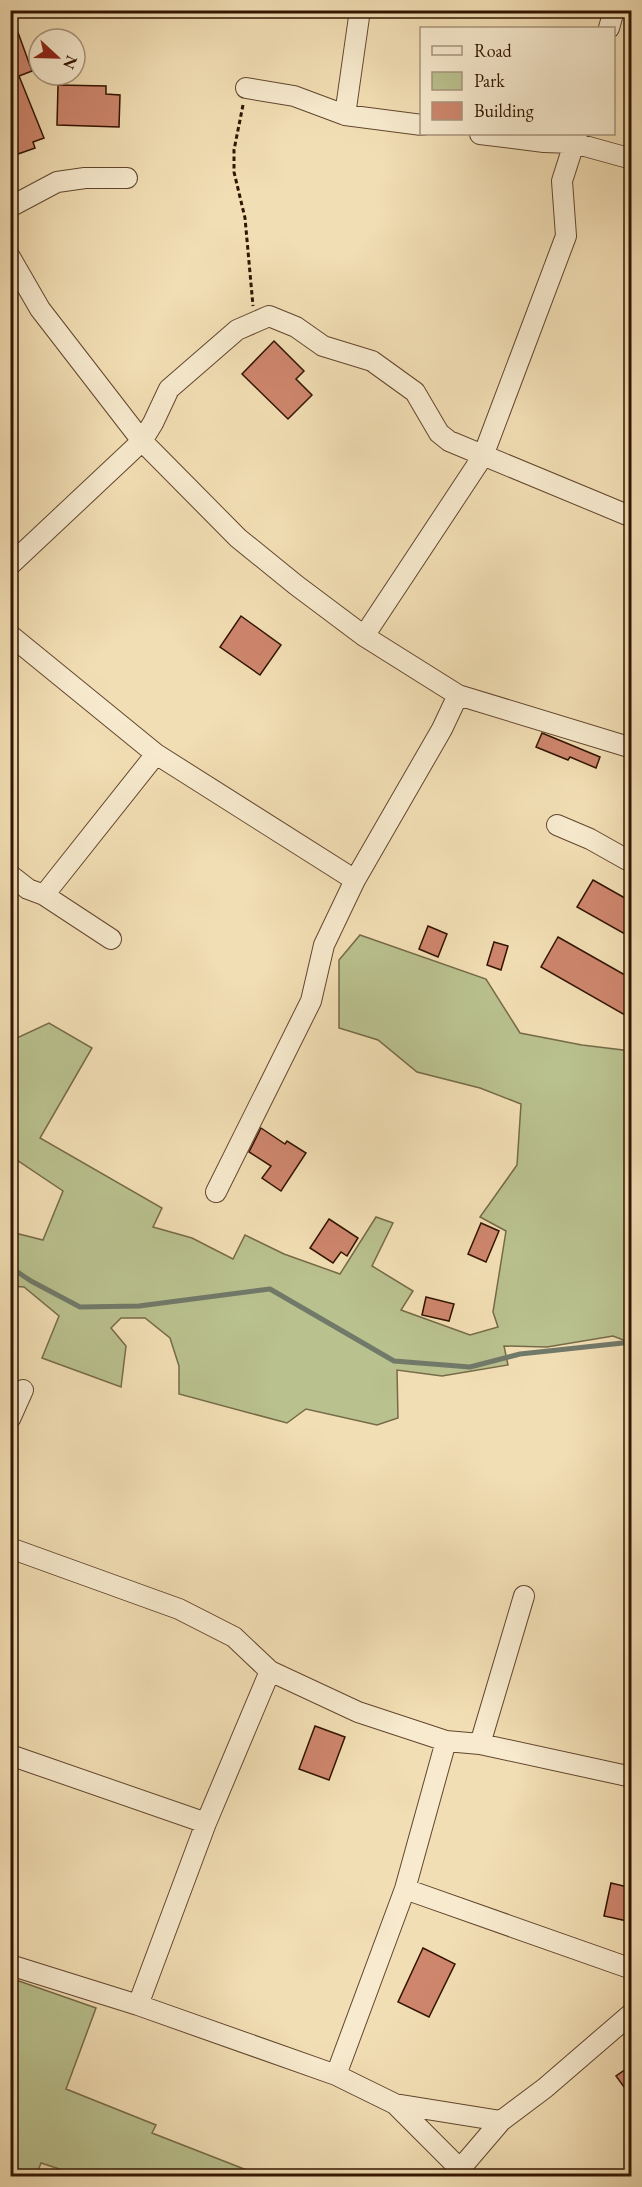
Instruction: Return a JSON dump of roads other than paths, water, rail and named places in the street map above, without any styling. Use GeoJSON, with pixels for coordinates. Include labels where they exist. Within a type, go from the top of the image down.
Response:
{"type":"FeatureCollection","features":[{"type":"Feature","properties":{"kind":"street"},"geometry":{"type":"LineString","coordinates":[[345,115],[360,10]]}},
{"type":"Feature","properties":{"kind":"street"},"geometry":{"type":"LineString","coordinates":[[609,27],[615,10]]}},
{"type":"Feature","properties":{"kind":"street"},"geometry":{"type":"LineString","coordinates":[[246,88],[294,96],[345,115],[420,125]]}},
{"type":"Feature","properties":{"kind":"street"},"geometry":{"type":"LineString","coordinates":[[488,135],[544,142],[575,138],[632,159]]}},
{"type":"Feature","properties":{"kind":"street"},"geometry":{"type":"LineString","coordinates":[[364,636],[483,456],[566,236],[562,181],[575,138]]}},
{"type":"Feature","properties":{"kind":"street"},"geometry":{"type":"LineString","coordinates":[[10,207],[57,182],[85,178],[127,178]]}},
{"type":"Feature","properties":{"kind":"street"},"geometry":{"type":"LineString","coordinates":[[10,257],[40,309],[142,441],[238,538],[296,585],[364,636],[458,695],[630,740]]}},
{"type":"Feature","properties":{"kind":"street"},"geometry":{"type":"LineString","coordinates":[[10,565],[142,441],[169,389],[237,330],[269,316],[297,327],[323,346],[372,362],[415,392],[439,433],[449,441],[632,517]]}},
{"type":"Feature","properties":{"kind":"street"},"geometry":{"type":"LineString","coordinates":[[10,635],[156,754],[355,880]]}},
{"type":"Feature","properties":{"kind":"street"},"geometry":{"type":"LineString","coordinates":[[216,1192],[311,1001],[324,945],[355,880],[442,729],[458,695]]}},
{"type":"Feature","properties":{"kind":"street"},"geometry":{"type":"LineString","coordinates":[[44,895],[156,754]]}},
{"type":"Feature","properties":{"kind":"street"},"geometry":{"type":"LineString","coordinates":[[557,825],[590,839],[631,862],[629,867],[632,876]]}},
{"type":"Feature","properties":{"kind":"street"},"geometry":{"type":"LineString","coordinates":[[10,875],[28,889],[44,895],[111,939]]}},
{"type":"Feature","properties":{"kind":"street"},"geometry":{"type":"LineString","coordinates":[[10,1419],[23,1389]]}},
{"type":"Feature","properties":{"kind":"street"},"geometry":{"type":"LineString","coordinates":[[10,1548],[179,1609],[234,1637],[270,1671],[358,1712],[446,1741],[480,1744],[632,1777]]}},
{"type":"Feature","properties":{"kind":"street"},"geometry":{"type":"LineString","coordinates":[[480,1744],[524,1596]]}},
{"type":"Feature","properties":{"kind":"street"},"geometry":{"type":"LineString","coordinates":[[138,2004],[206,1823],[270,1671]]}},
{"type":"Feature","properties":{"kind":"street"},"geometry":{"type":"LineString","coordinates":[[336,2075],[405,1889],[446,1741]]}},
{"type":"Feature","properties":{"kind":"street"},"geometry":{"type":"LineString","coordinates":[[10,1755],[206,1823]]}},
{"type":"Feature","properties":{"kind":"street"},"geometry":{"type":"LineString","coordinates":[[405,1889],[632,1969]]}},
{"type":"Feature","properties":{"kind":"street"},"geometry":{"type":"LineString","coordinates":[[10,1965],[138,2004],[336,2075],[395,2104],[501,2121]]}},
{"type":"Feature","properties":{"kind":"street"},"geometry":{"type":"LineString","coordinates":[[395,2104],[462,2173],[501,2121],[545,2088],[632,2013]]}},
{"type":"Feature","properties":{"kind":"waterway"},"geometry":{"type":"LineString","coordinates":[[10,1267],[80,1307],[139,1306],[270,1289],[394,1361],[470,1367],[520,1354],[632,1342]]}}]}
